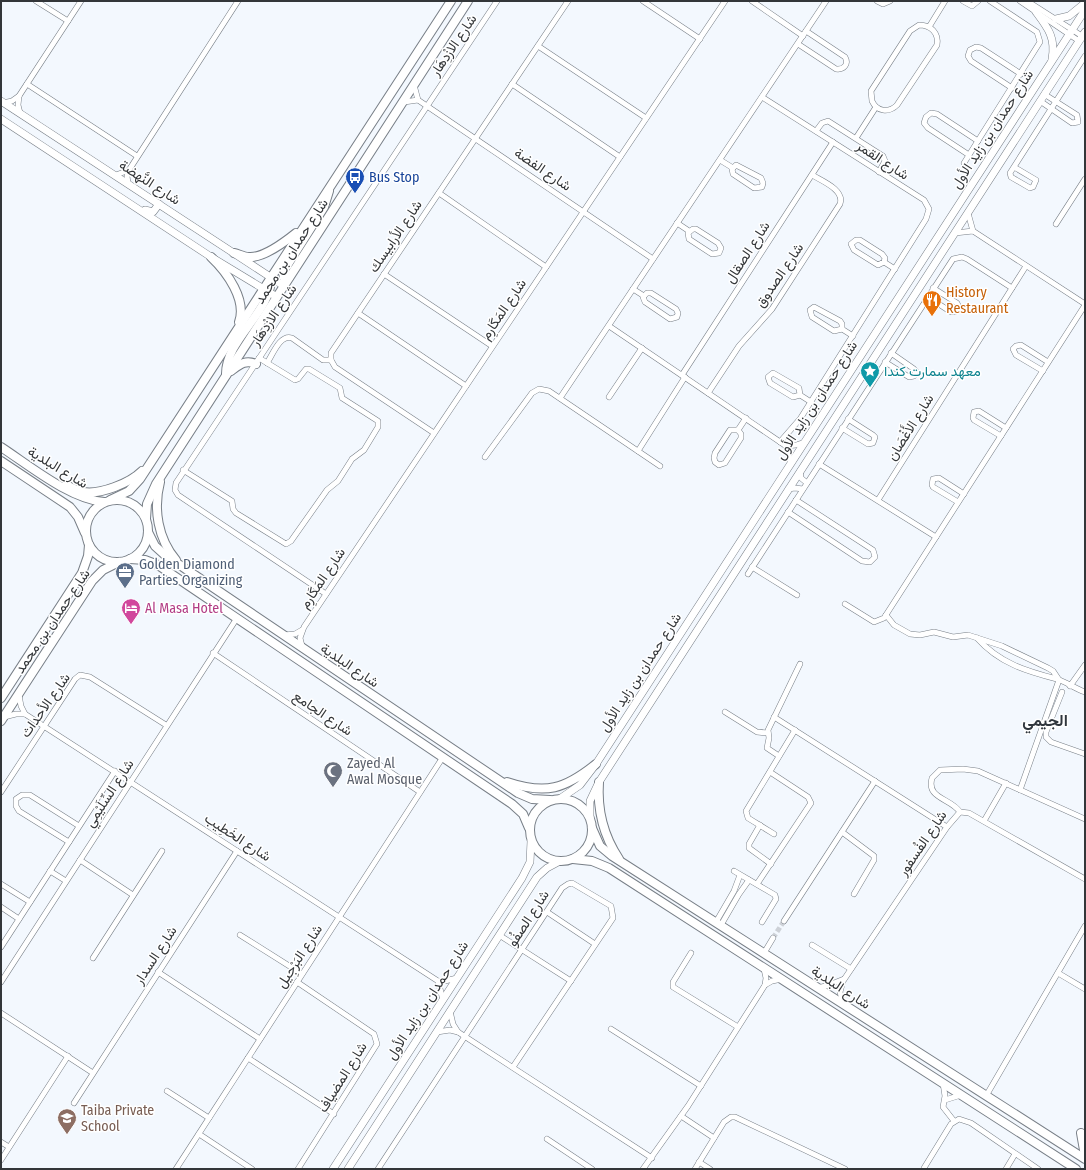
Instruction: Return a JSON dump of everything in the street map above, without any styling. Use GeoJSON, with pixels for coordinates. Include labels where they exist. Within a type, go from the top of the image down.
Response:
{"type":"FeatureCollection","features":[{"type":"Feature","properties":{"kind":"main road","name":"شارع حمدان بن محمد"},"geometry":{"type":"LineString","coordinates":[[106,501],[124,494],[135,486],[230,340],[266,290],[271,277],[304,225],[451,1]]}},
{"type":"Feature","properties":{"kind":"main road","name":"شارع حمدان بن محمد"},"geometry":{"type":"LineString","coordinates":[[146,519],[148,498],[162,475],[468,1]]}},
{"type":"Feature","properties":{"kind":"main road"},"geometry":{"type":"LineString","coordinates":[[1056,19],[1069,16],[1085,3]]}},
{"type":"Feature","properties":{"kind":"main road","name":"شارع حمدان بن زايد الأول"},"geometry":{"type":"LineString","coordinates":[[561,798],[580,785],[596,764],[1085,10]]}},
{"type":"Feature","properties":{"kind":"main road"},"geometry":{"type":"LineString","coordinates":[[1036,12],[1047,26],[1053,39],[1051,63]]}},
{"type":"Feature","properties":{"kind":"main road","name":"شارع حمدان بن زايد الأول"},"geometry":{"type":"LineString","coordinates":[[590,817],[590,801],[599,782],[1082,36]]}},
{"type":"Feature","properties":{"kind":"main road","name":"شارع النَّهضة"},"geometry":{"type":"LineString","coordinates":[[2,102],[284,286]]}},
{"type":"Feature","properties":{"kind":"main road","name":"شارع النَّهضة"},"geometry":{"type":"LineString","coordinates":[[1,119],[116,193],[211,257],[277,297]]}},
{"type":"Feature","properties":{"kind":"main road"},"geometry":{"type":"LineString","coordinates":[[290,277],[284,278],[283,272],[324,208],[329,188]]}},
{"type":"Feature","properties":{"kind":"main road"},"geometry":{"type":"LineString","coordinates":[[116,193],[125,196],[148,212],[156,210],[159,204]]}},
{"type":"Feature","properties":{"kind":"main road"},"geometry":{"type":"LineString","coordinates":[[234,253],[247,257],[258,256],[285,242],[304,225]]}},
{"type":"Feature","properties":{"kind":"main road"},"geometry":{"type":"LineString","coordinates":[[211,257],[226,273],[240,302],[241,316],[230,340]]}},
{"type":"Feature","properties":{"kind":"main road"},"geometry":{"type":"LineString","coordinates":[[226,375],[226,368],[231,354],[266,290]]}},
{"type":"Feature","properties":{"kind":"main road"},"geometry":{"type":"LineString","coordinates":[[226,375],[243,363],[257,361]]}},
{"type":"Feature","properties":{"kind":"main road","name":"شارع البلدية"},"geometry":{"type":"LineString","coordinates":[[1,447],[74,494],[88,500],[106,501]]}},
{"type":"Feature","properties":{"kind":"main road","name":"شارع البلدية"},"geometry":{"type":"LineString","coordinates":[[1,461],[70,507],[78,517],[86,534]]}},
{"type":"Feature","properties":{"kind":"main road"},"geometry":{"type":"LineString","coordinates":[[48,477],[83,492],[98,491],[127,482],[134,478],[152,461]]}},
{"type":"Feature","properties":{"kind":"main road"},"geometry":{"type":"LineString","coordinates":[[162,475],[157,496],[156,511],[164,541],[181,566]]}},
{"type":"Feature","properties":{"kind":"main road"},"geometry":{"type":"LineString","coordinates":[[118,499],[131,503],[146,519],[148,532],[147,539],[140,551],[130,559],[118,562],[104,560],[88,545],[86,534],[88,519],[92,512],[106,501],[118,499]]}},
{"type":"Feature","properties":{"kind":"main road","name":"شارع البلدية"},"geometry":{"type":"LineString","coordinates":[[148,532],[159,551],[498,780],[524,797],[550,800]]}},
{"type":"Feature","properties":{"kind":"main road","name":"شارع حمدان بن محمد"},"geometry":{"type":"LineString","coordinates":[[1,698],[82,573],[88,556],[88,545]]}},
{"type":"Feature","properties":{"kind":"main road","name":"شارع البلدية"},"geometry":{"type":"LineString","coordinates":[[130,559],[145,560],[158,565],[443,757],[512,804],[523,814],[529,828]]}},
{"type":"Feature","properties":{"kind":"main road","name":"شارع حمدان بن محمد"},"geometry":{"type":"LineString","coordinates":[[2,720],[92,581],[102,570],[118,562]]}},
{"type":"Feature","properties":{"kind":"main road"},"geometry":{"type":"LineString","coordinates":[[498,780],[524,788],[552,787],[572,782],[596,764]]}},
{"type":"Feature","properties":{"kind":"main road"},"geometry":{"type":"LineString","coordinates":[[599,782],[598,802],[602,820],[610,844],[620,861]]}},
{"type":"Feature","properties":{"kind":"main road"},"geometry":{"type":"LineString","coordinates":[[561,798],[568,799],[581,806],[590,817],[592,828],[591,838],[587,847],[581,854],[573,859],[560,861],[552,860],[540,853],[531,841],[529,828],[536,811],[542,804],[550,800],[561,798]]}},
{"type":"Feature","properties":{"kind":"main road","name":"شارع البلدية"},"geometry":{"type":"LineString","coordinates":[[592,828],[600,846],[620,861],[1085,1158]]}},
{"type":"Feature","properties":{"kind":"main road","name":"شارع حمدان بن زايد الأول"},"geometry":{"type":"LineString","coordinates":[[333,1169],[522,878],[530,862],[531,841]]}},
{"type":"Feature","properties":{"kind":"main road","name":"شارع البلدية"},"geometry":{"type":"LineString","coordinates":[[573,859],[592,861],[608,868],[783,979],[1076,1169]]}},
{"type":"Feature","properties":{"kind":"main road","name":"شارع حمدان بن زايد الأول"},"geometry":{"type":"LineString","coordinates":[[348,1169],[537,877],[547,868],[560,861]]}},
{"type":"Feature","properties":{"kind":"main road"},"geometry":{"type":"LineString","coordinates":[[1082,1133],[1085,1158]]}},
{"type":"Feature","properties":{"kind":"street"},"geometry":{"type":"LineString","coordinates":[[36,1],[68,21]]}},
{"type":"Feature","properties":{"kind":"street"},"geometry":{"type":"LineString","coordinates":[[2,102],[12,101],[19,96],[81,1]]}},
{"type":"Feature","properties":{"kind":"street"},"geometry":{"type":"LineString","coordinates":[[128,183],[127,176],[129,170],[137,156],[238,1]]}},
{"type":"Feature","properties":{"kind":"street","name":"شارع الازْدِهَار"},"geometry":{"type":"LineString","coordinates":[[326,594],[178,495],[175,487],[183,470],[497,1]]}},
{"type":"Feature","properties":{"kind":"street","name":"شارع الأرابيسك"},"geometry":{"type":"LineString","coordinates":[[331,360],[333,350],[568,1]]}},
{"type":"Feature","properties":{"kind":"street"},"geometry":{"type":"LineString","coordinates":[[644,1],[700,38]]}},
{"type":"Feature","properties":{"kind":"street","name":"شارع المَكَارِم"},"geometry":{"type":"LineString","coordinates":[[304,649],[300,642],[302,630],[725,1]]}},
{"type":"Feature","properties":{"kind":"street"},"geometry":{"type":"LineString","coordinates":[[752,1],[845,57],[847,61],[845,66],[841,69],[836,69],[798,44]]}},
{"type":"Feature","properties":{"kind":"street"},"geometry":{"type":"LineString","coordinates":[[560,398],[826,1]]}},
{"type":"Feature","properties":{"kind":"street"},"geometry":{"type":"LineString","coordinates":[[876,1],[883,4],[890,1]]}},
{"type":"Feature","properties":{"kind":"street"},"geometry":{"type":"LineString","coordinates":[[929,27],[945,1]]}},
{"type":"Feature","properties":{"kind":"street"},"geometry":{"type":"LineString","coordinates":[[963,1],[972,6],[978,1]]}},
{"type":"Feature","properties":{"kind":"street"},"geometry":{"type":"LineString","coordinates":[[964,163],[1040,42],[1039,35],[990,1]]}},
{"type":"Feature","properties":{"kind":"street"},"geometry":{"type":"LineString","coordinates":[[1020,1],[1071,32],[1082,36]]}},
{"type":"Feature","properties":{"kind":"street"},"geometry":{"type":"LineString","coordinates":[[1027,1],[1056,19],[1071,32]]}},
{"type":"Feature","properties":{"kind":"street"},"geometry":{"type":"LineString","coordinates":[[923,25],[929,27],[936,35],[936,45],[900,102],[894,108],[888,110],[876,107],[871,98],[871,91],[902,43],[916,26],[923,25]]}},
{"type":"Feature","properties":{"kind":"street"},"geometry":{"type":"LineString","coordinates":[[538,46],[646,118]]}},
{"type":"Feature","properties":{"kind":"street"},"geometry":{"type":"LineString","coordinates":[[1012,88],[971,61],[968,56],[970,50],[976,47],[981,48],[1021,74]]}},
{"type":"Feature","properties":{"kind":"street"},"geometry":{"type":"LineString","coordinates":[[1014,167],[1036,180],[1033,188],[1030,188],[1010,176],[1010,173],[1085,56]]}},
{"type":"Feature","properties":{"kind":"street"},"geometry":{"type":"LineString","coordinates":[[27,84],[137,156]]}},
{"type":"Feature","properties":{"kind":"street"},"geometry":{"type":"LineString","coordinates":[[402,102],[418,100],[414,84]]}},
{"type":"Feature","properties":{"kind":"street"},"geometry":{"type":"LineString","coordinates":[[512,84],[620,157]]}},
{"type":"Feature","properties":{"kind":"street"},"geometry":{"type":"LineString","coordinates":[[1040,101],[1072,123],[1078,122],[1077,115],[1044,94]]}},
{"type":"Feature","properties":{"kind":"street"},"geometry":{"type":"LineString","coordinates":[[19,96],[18,105],[20,114]]}},
{"type":"Feature","properties":{"kind":"street","name":"شارع القمر"},"geometry":{"type":"LineString","coordinates":[[762,97],[924,200],[929,209],[926,219],[811,402],[798,421],[780,442]]}},
{"type":"Feature","properties":{"kind":"street","name":"شارع الفضة"},"geometry":{"type":"LineString","coordinates":[[418,100],[653,259]]}},
{"type":"Feature","properties":{"kind":"street"},"geometry":{"type":"LineString","coordinates":[[856,138],[876,107]]}},
{"type":"Feature","properties":{"kind":"street"},"geometry":{"type":"LineString","coordinates":[[969,155],[928,128],[924,123],[926,116],[931,113],[937,114],[978,141]]}},
{"type":"Feature","properties":{"kind":"street"},"geometry":{"type":"LineString","coordinates":[[816,131],[822,123],[828,121],[856,138],[885,157],[885,161],[879,172]]}},
{"type":"Feature","properties":{"kind":"street","name":"شارع الصقال"},"geometry":{"type":"LineString","coordinates":[[638,451],[833,142]]}},
{"type":"Feature","properties":{"kind":"street"},"geometry":{"type":"LineString","coordinates":[[720,160],[733,168]]}},
{"type":"Feature","properties":{"kind":"street"},"geometry":{"type":"LineString","coordinates":[[736,165],[741,166],[762,179],[763,185],[758,189],[754,188],[733,174],[733,168],[736,165]]}},
{"type":"Feature","properties":{"kind":"street"},"geometry":{"type":"LineString","coordinates":[[116,175],[129,170]]}},
{"type":"Feature","properties":{"kind":"street","name":"شارع الصدوق"},"geometry":{"type":"LineString","coordinates":[[708,393],[742,341],[772,309],[840,204],[841,197],[838,191],[812,175]]}},
{"type":"Feature","properties":{"kind":"street"},"geometry":{"type":"LineString","coordinates":[[1056,224],[1085,179]]}},
{"type":"Feature","properties":{"kind":"street"},"geometry":{"type":"LineString","coordinates":[[439,193],[546,267]]}},
{"type":"Feature","properties":{"kind":"street"},"geometry":{"type":"LineString","coordinates":[[968,213],[973,231]]}},
{"type":"Feature","properties":{"kind":"street"},"geometry":{"type":"LineString","coordinates":[[677,224],[689,231]]}},
{"type":"Feature","properties":{"kind":"street"},"geometry":{"type":"LineString","coordinates":[[694,228],[702,232],[720,244],[720,251],[717,254],[712,254],[689,238],[689,231],[694,228]]}},
{"type":"Feature","properties":{"kind":"street"},"geometry":{"type":"LineString","coordinates":[[845,604],[874,622],[881,620],[886,615],[1085,305],[973,231],[955,233]]}},
{"type":"Feature","properties":{"kind":"street"},"geometry":{"type":"LineString","coordinates":[[860,240],[882,254],[885,258],[884,262],[878,265],[854,250],[851,246],[852,242],[860,240]]}},
{"type":"Feature","properties":{"kind":"street"},"geometry":{"type":"LineString","coordinates":[[748,574],[953,259],[962,257],[1012,288]]}},
{"type":"Feature","properties":{"kind":"street"},"geometry":{"type":"LineString","coordinates":[[884,262],[895,269]]}},
{"type":"Feature","properties":{"kind":"street","name":"شارع الأَغْصَان"},"geometry":{"type":"LineString","coordinates":[[878,500],[1026,266]]}},
{"type":"Feature","properties":{"kind":"street"},"geometry":{"type":"LineString","coordinates":[[384,274],[492,346]]}},
{"type":"Feature","properties":{"kind":"street"},"geometry":{"type":"LineString","coordinates":[[633,288],[644,296],[645,302],[670,319],[674,319],[678,316],[676,309],[651,293],[647,293],[644,296]]}},
{"type":"Feature","properties":{"kind":"street"},"geometry":{"type":"LineString","coordinates":[[928,297],[951,312],[957,311],[957,303],[933,288]]}},
{"type":"Feature","properties":{"kind":"street"},"geometry":{"type":"LineString","coordinates":[[842,329],[842,324],[840,321],[818,307],[811,309],[810,314],[812,317],[834,331],[842,329],[853,336]]}},
{"type":"Feature","properties":{"kind":"street"},"geometry":{"type":"LineString","coordinates":[[358,313],[466,386]]}},
{"type":"Feature","properties":{"kind":"street"},"geometry":{"type":"LineString","coordinates":[[609,326],[786,446],[791,462]]}},
{"type":"Feature","properties":{"kind":"street"},"geometry":{"type":"LineString","coordinates":[[267,363],[282,340],[287,337],[292,338],[323,360],[331,360],[335,367],[434,433]]}},
{"type":"Feature","properties":{"kind":"street"},"geometry":{"type":"LineString","coordinates":[[1042,371],[1016,355],[1013,349],[1016,346],[1021,345],[1048,362]]}},
{"type":"Feature","properties":{"kind":"street"},"geometry":{"type":"LineString","coordinates":[[609,397],[642,348]]}},
{"type":"Feature","properties":{"kind":"street"},"geometry":{"type":"LineString","coordinates":[[885,362],[909,377],[914,376],[916,371],[914,369],[891,353]]}},
{"type":"Feature","properties":{"kind":"street"},"geometry":{"type":"LineString","coordinates":[[183,470],[232,501],[233,508],[236,513],[286,544],[291,541],[327,490],[338,481],[352,459],[364,450],[378,427],[378,421],[342,398],[340,388],[309,369],[306,369],[296,380],[267,363],[257,361]]}},
{"type":"Feature","properties":{"kind":"street"},"geometry":{"type":"LineString","coordinates":[[800,395],[799,388],[777,374],[773,373],[769,375],[768,379],[770,383],[793,397],[800,395],[811,402]]}},
{"type":"Feature","properties":{"kind":"street"},"geometry":{"type":"LineString","coordinates":[[485,457],[534,391],[546,390],[660,466]]}},
{"type":"Feature","properties":{"kind":"street"},"geometry":{"type":"LineString","coordinates":[[1001,436],[974,420],[972,415],[974,412],[979,412],[1006,428]]}},
{"type":"Feature","properties":{"kind":"street"},"geometry":{"type":"LineString","coordinates":[[738,430],[746,418]]}},
{"type":"Feature","properties":{"kind":"street"},"geometry":{"type":"LineString","coordinates":[[842,428],[868,444],[873,443],[875,437],[873,435],[848,419]]}},
{"type":"Feature","properties":{"kind":"street"},"geometry":{"type":"LineString","coordinates":[[734,429],[738,430],[741,434],[741,438],[726,461],[721,465],[717,464],[714,460],[714,456],[729,432],[734,429]]}},
{"type":"Feature","properties":{"kind":"street"},"geometry":{"type":"LineString","coordinates":[[786,446],[805,442]]}},
{"type":"Feature","properties":{"kind":"street"},"geometry":{"type":"LineString","coordinates":[[819,464],[936,537]]}},
{"type":"Feature","properties":{"kind":"street"},"geometry":{"type":"LineString","coordinates":[[800,471],[802,478],[807,483]]}},
{"type":"Feature","properties":{"kind":"street"},"geometry":{"type":"LineString","coordinates":[[958,502],[934,487],[932,485],[933,479],[939,478],[964,494]]}},
{"type":"Feature","properties":{"kind":"street"},"geometry":{"type":"LineString","coordinates":[[788,489],[795,488],[803,490]]}},
{"type":"Feature","properties":{"kind":"street"},"geometry":{"type":"LineString","coordinates":[[788,512],[862,560],[870,562],[875,557],[873,550],[796,500]]}},
{"type":"Feature","properties":{"kind":"street"},"geometry":{"type":"LineString","coordinates":[[752,567],[796,595]]}},
{"type":"Feature","properties":{"kind":"street"},"geometry":{"type":"LineString","coordinates":[[886,615],[894,625],[910,634],[920,635],[934,632],[949,637],[968,635],[1002,646],[1048,668],[1053,671],[1059,680]]}},
{"type":"Feature","properties":{"kind":"street","name":"شارع السِّلَيْمِي"},"geometry":{"type":"LineString","coordinates":[[1,982],[236,618]]}},
{"type":"Feature","properties":{"kind":"street","name":"شارع المَكَارِم"},"geometry":{"type":"LineString","coordinates":[[283,635],[291,635],[302,630]]}},
{"type":"Feature","properties":{"kind":"street"},"geometry":{"type":"LineString","coordinates":[[977,638],[1002,660],[1033,674],[1059,680],[1085,692]]}},
{"type":"Feature","properties":{"kind":"street","name":"شارع الجامع"},"geometry":{"type":"LineString","coordinates":[[213,653],[420,792]]}},
{"type":"Feature","properties":{"kind":"street"},"geometry":{"type":"LineString","coordinates":[[779,756],[767,748],[769,738],[768,733],[774,717],[800,664]]}},
{"type":"Feature","properties":{"kind":"street"},"geometry":{"type":"LineString","coordinates":[[1070,686],[1085,665]]}},
{"type":"Feature","properties":{"kind":"street","name":"شارع الأحداث"},"geometry":{"type":"LineString","coordinates":[[1,792],[75,679],[84,675],[90,677],[166,725]]}},
{"type":"Feature","properties":{"kind":"street"},"geometry":{"type":"LineString","coordinates":[[1020,790],[1059,680]]}},
{"type":"Feature","properties":{"kind":"street"},"geometry":{"type":"LineString","coordinates":[[1062,692],[1046,732],[1046,737],[1051,742],[1085,754]]}},
{"type":"Feature","properties":{"kind":"street"},"geometry":{"type":"LineString","coordinates":[[2,720],[11,715],[25,714],[19,702],[19,694]]}},
{"type":"Feature","properties":{"kind":"street"},"geometry":{"type":"LineString","coordinates":[[725,712],[757,732],[768,733]]}},
{"type":"Feature","properties":{"kind":"street","name":"شارع الخَطِيب"},"geometry":{"type":"LineString","coordinates":[[25,714],[438,981]]}},
{"type":"Feature","properties":{"kind":"street"},"geometry":{"type":"LineString","coordinates":[[774,717],[947,827]]}},
{"type":"Feature","properties":{"kind":"street"},"geometry":{"type":"LineString","coordinates":[[774,834],[747,817],[746,811],[795,730]]}},
{"type":"Feature","properties":{"kind":"street","name":"شارع البَرْجِيل"},"geometry":{"type":"LineString","coordinates":[[176,1169],[443,757]]}},
{"type":"Feature","properties":{"kind":"street"},"geometry":{"type":"LineString","coordinates":[[960,812],[955,806],[937,796],[932,790],[931,782],[937,772],[948,768],[974,770],[1085,819]]}},
{"type":"Feature","properties":{"kind":"street","name":"شارع السِّلَيْمِي"},"geometry":{"type":"LineString","coordinates":[[1,947],[115,771]]}},
{"type":"Feature","properties":{"kind":"street"},"geometry":{"type":"LineString","coordinates":[[757,884],[810,805],[811,801],[808,797],[770,772]]}},
{"type":"Feature","properties":{"kind":"street"},"geometry":{"type":"LineString","coordinates":[[784,920],[875,781]]}},
{"type":"Feature","properties":{"kind":"street"},"geometry":{"type":"LineString","coordinates":[[984,821],[1006,783]]}},
{"type":"Feature","properties":{"kind":"street","name":"شارع السِّلَيْمِي"},"geometry":{"type":"LineString","coordinates":[[69,842],[19,811],[16,806],[16,799],[22,795],[30,795],[79,826]]}},
{"type":"Feature","properties":{"kind":"street","name":"شارع الفُسفور"},"geometry":{"type":"LineString","coordinates":[[842,1004],[840,992],[845,978],[947,827],[960,812],[966,811],[1085,879]]}},
{"type":"Feature","properties":{"kind":"street"},"geometry":{"type":"LineString","coordinates":[[760,825],[749,844],[749,848],[770,864]]}},
{"type":"Feature","properties":{"kind":"street"},"geometry":{"type":"LineString","coordinates":[[842,832],[874,856],[874,860],[854,894]]}},
{"type":"Feature","properties":{"kind":"street"},"geometry":{"type":"LineString","coordinates":[[93,958],[162,851]]}},
{"type":"Feature","properties":{"kind":"street","name":"شارع السدار"},"geometry":{"type":"LineString","coordinates":[[74,1103],[237,851]]}},
{"type":"Feature","properties":{"kind":"street"},"geometry":{"type":"LineString","coordinates":[[80,860],[133,895]]}},
{"type":"Feature","properties":{"kind":"street"},"geometry":{"type":"LineString","coordinates":[[50,871],[66,880]]}},
{"type":"Feature","properties":{"kind":"street"},"geometry":{"type":"LineString","coordinates":[[734,871],[776,896],[762,922]]}},
{"type":"Feature","properties":{"kind":"street"},"geometry":{"type":"LineString","coordinates":[[718,924],[740,875]]}},
{"type":"Feature","properties":{"kind":"street"},"geometry":{"type":"LineString","coordinates":[[718,924],[749,880]]}},
{"type":"Feature","properties":{"kind":"street","name":"شارع الصفُو"},"geometry":{"type":"LineString","coordinates":[[378,1169],[562,888],[572,883],[611,906],[613,918],[513,1067]]}},
{"type":"Feature","properties":{"kind":"street"},"geometry":{"type":"LineString","coordinates":[[1,884],[30,902]]}},
{"type":"Feature","properties":{"kind":"street"},"geometry":{"type":"LineString","coordinates":[[1,907],[19,919]]}},
{"type":"Feature","properties":{"kind":"street"},"geometry":{"type":"LineString","coordinates":[[547,912],[595,944]]}},
{"type":"Feature","properties":{"kind":"street"},"geometry":{"type":"LineString","coordinates":[[986,1096],[1085,926]]}},
{"type":"Feature","properties":{"kind":"street"},"geometry":{"type":"LineString","coordinates":[[240,935],[302,974]]}},
{"type":"Feature","properties":{"kind":"street"},"geometry":{"type":"LineString","coordinates":[[499,935],[571,981]]}},
{"type":"Feature","properties":{"kind":"street"},"geometry":{"type":"LineString","coordinates":[[764,953],[773,938]]}},
{"type":"Feature","properties":{"kind":"street"},"geometry":{"type":"LineString","coordinates":[[812,945],[852,969]]}},
{"type":"Feature","properties":{"kind":"street"},"geometry":{"type":"LineString","coordinates":[[691,953],[673,982],[673,988],[738,1027]]}},
{"type":"Feature","properties":{"kind":"street"},"geometry":{"type":"LineString","coordinates":[[643,1169],[701,1086],[765,985],[766,978],[763,967]]}},
{"type":"Feature","properties":{"kind":"street"},"geometry":{"type":"LineString","coordinates":[[158,972],[260,1039]]}},
{"type":"Feature","properties":{"kind":"street"},"geometry":{"type":"LineString","coordinates":[[1058,973],[1085,989]]}},
{"type":"Feature","properties":{"kind":"street"},"geometry":{"type":"LineString","coordinates":[[443,1000],[438,981],[449,981],[457,978]]}},
{"type":"Feature","properties":{"kind":"street","name":"شارع الفُسفور"},"geometry":{"type":"LineString","coordinates":[[818,988],[835,984],[845,978]]}},
{"type":"Feature","properties":{"kind":"street"},"geometry":{"type":"LineString","coordinates":[[765,985],[776,980],[783,979]]}},
{"type":"Feature","properties":{"kind":"street","name":"شارع المضياف"},"geometry":{"type":"LineString","coordinates":[[297,982],[371,1032],[377,1040],[376,1048],[298,1169]]}},
{"type":"Feature","properties":{"kind":"street"},"geometry":{"type":"LineString","coordinates":[[450,1011],[453,1024],[458,1032]]}},
{"type":"Feature","properties":{"kind":"street"},"geometry":{"type":"LineString","coordinates":[[1,1013],[93,1073]]}},
{"type":"Feature","properties":{"kind":"street"},"geometry":{"type":"LineString","coordinates":[[611,1029],[701,1086]]}},
{"type":"Feature","properties":{"kind":"street"},"geometry":{"type":"LineString","coordinates":[[436,1032],[450,1030],[465,1036],[652,1158]]}},
{"type":"Feature","properties":{"kind":"street"},"geometry":{"type":"LineString","coordinates":[[1,1160],[68,1056]]}},
{"type":"Feature","properties":{"kind":"street"},"geometry":{"type":"LineString","coordinates":[[248,1058],[334,1114]]}},
{"type":"Feature","properties":{"kind":"street"},"geometry":{"type":"LineString","coordinates":[[942,1082],[946,1100],[943,1107],[954,1121]]}},
{"type":"Feature","properties":{"kind":"street"},"geometry":{"type":"LineString","coordinates":[[167,1092],[209,1118]]}},
{"type":"Feature","properties":{"kind":"street"},"geometry":{"type":"LineString","coordinates":[[946,1100],[963,1095]]}},
{"type":"Feature","properties":{"kind":"street"},"geometry":{"type":"LineString","coordinates":[[681,1116],[714,1138]]}},
{"type":"Feature","properties":{"kind":"street"},"geometry":{"type":"LineString","coordinates":[[695,1169],[727,1119],[735,1117],[845,1169]]}},
{"type":"Feature","properties":{"kind":"street"},"geometry":{"type":"LineString","coordinates":[[954,1121],[964,1120],[971,1123],[1038,1169]]}},
{"type":"Feature","properties":{"kind":"street"},"geometry":{"type":"LineString","coordinates":[[924,1168],[954,1121]]}},
{"type":"Feature","properties":{"kind":"street"},"geometry":{"type":"LineString","coordinates":[[198,1134],[252,1169]]}},
{"type":"Feature","properties":{"kind":"street"},"geometry":{"type":"LineString","coordinates":[[547,1139],[592,1169]]}},
{"type":"Feature","properties":{"kind":"street"},"geometry":{"type":"LineString","coordinates":[[1,1142],[9,1147]]}},
{"type":"Feature","properties":{"kind":"street"},"geometry":{"type":"LineString","coordinates":[[1006,1169],[1015,1154]]}},
{"type":"Feature","properties":{"kind":"street"},"geometry":{"type":"LineString","coordinates":[[699,1162],[710,1169]]}},
{"type":"Feature","properties":{"kind":"tunnel"},"geometry":{"type":"LineString","coordinates":[[773,938],[784,921]]}},
{"type":"Feature","properties":{"kind":"place","name":"Bus Stop"},"geometry":{"type":"Point","coordinates":[355,194]}},
{"type":"Feature","properties":{"kind":"place","name":"History Restaurant"},"geometry":{"type":"Point","coordinates":[932,317]}},
{"type":"Feature","properties":{"kind":"place","name":"معهد سمارت كندا"},"geometry":{"type":"Point","coordinates":[870,388]}},
{"type":"Feature","properties":{"kind":"place","name":"Golden Diamond Parties Organizing"},"geometry":{"type":"Point","coordinates":[125,589]}},
{"type":"Feature","properties":{"kind":"place","name":"Al Masa Hotel"},"geometry":{"type":"Point","coordinates":[131,625]}},
{"type":"Feature","properties":{"kind":"place","name":"Zayed Al Awal Mosque"},"geometry":{"type":"Point","coordinates":[333,788]}},
{"type":"Feature","properties":{"kind":"place","name":"Taiba Private School"},"geometry":{"type":"Point","coordinates":[67,1135]}},
{"type":"Feature","properties":{"kind":"district","name":"الجيمي"},"geometry":{"type":"Point","coordinates":[1045,720]}}]}
